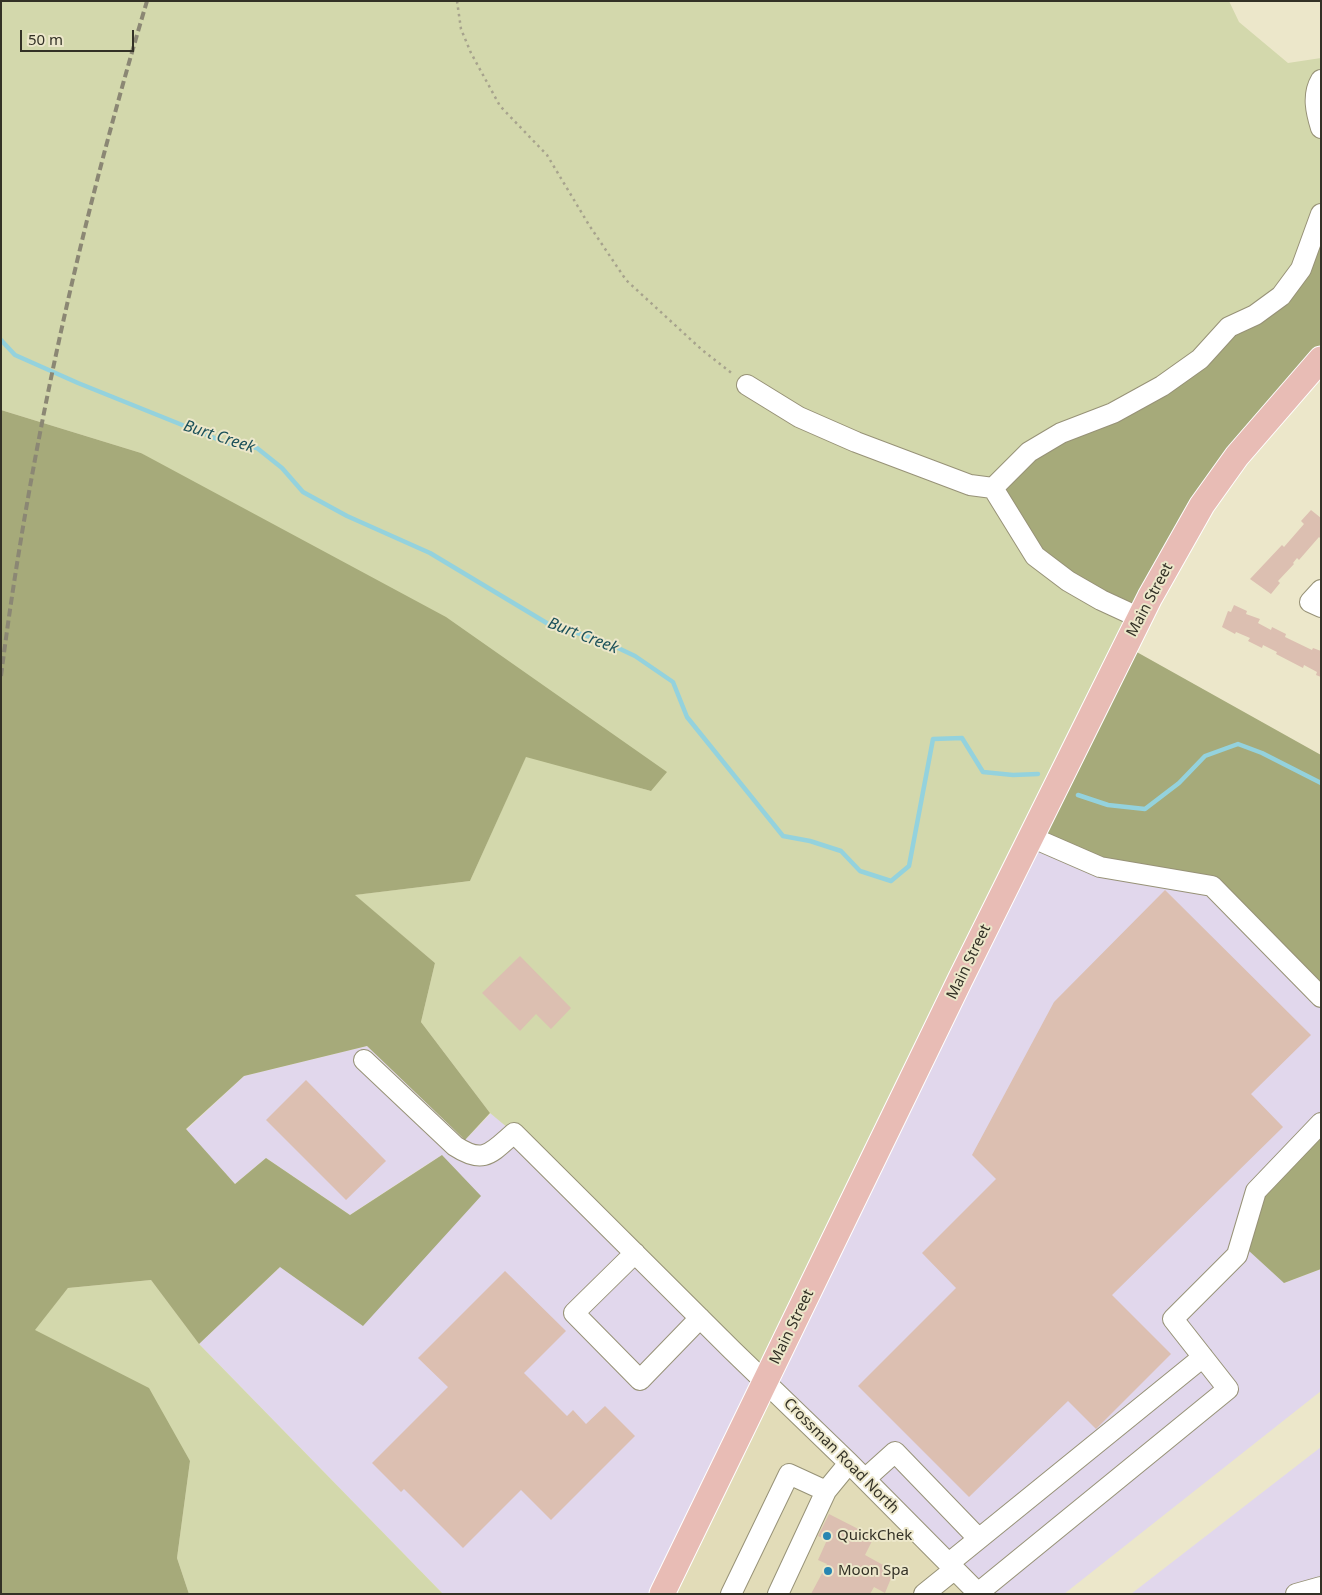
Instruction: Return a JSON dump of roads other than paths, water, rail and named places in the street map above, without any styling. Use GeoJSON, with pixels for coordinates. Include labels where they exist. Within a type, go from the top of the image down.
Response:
{"type":"FeatureCollection","features":[{"type":"Feature","properties":{"kind":"main road","name":"Main Street"},"geometry":{"type":"LineString","coordinates":[[662,1594],[960,980],[1140,618],[1202,506],[1237,456],[1321,359]]}},
{"type":"Feature","properties":{"kind":"street"},"geometry":{"type":"LineString","coordinates":[[1321,80],[1317,87],[1315,111],[1321,128]]}},
{"type":"Feature","properties":{"kind":"street"},"geometry":{"type":"LineString","coordinates":[[993,488],[1029,452],[1061,433],[1113,413],[1162,386],[1200,359],[1230,327],[1255,315],[1282,296],[1301,269],[1321,214]]}},
{"type":"Feature","properties":{"kind":"street"},"geometry":{"type":"LineString","coordinates":[[747,385],[799,417],[856,442],[970,485],[993,488]]}},
{"type":"Feature","properties":{"kind":"street"},"geometry":{"type":"LineString","coordinates":[[993,488],[1035,556],[1068,581],[1101,600],[1140,618]]}},
{"type":"Feature","properties":{"kind":"street"},"geometry":{"type":"LineString","coordinates":[[1321,590],[1310,602],[1321,608]]}},
{"type":"Feature","properties":{"kind":"street"},"geometry":{"type":"LineString","coordinates":[[1031,837],[1100,867],[1212,886],[1321,997]]}},
{"type":"Feature","properties":{"kind":"street","name":"Crossman Road North"},"geometry":{"type":"LineString","coordinates":[[364,1060],[455,1146],[467,1154],[482,1157],[494,1151],[514,1133],[979,1593]]}},
{"type":"Feature","properties":{"kind":"street"},"geometry":{"type":"LineString","coordinates":[[979,1593],[1228,1389],[1173,1319],[1237,1255],[1256,1191],[1321,1123]]}},
{"type":"Feature","properties":{"kind":"street"},"geometry":{"type":"LineString","coordinates":[[635,1252],[574,1313],[640,1380],[700,1318]]}},
{"type":"Feature","properties":{"kind":"street"},"geometry":{"type":"LineString","coordinates":[[924,1594],[978,1538],[1203,1357]]}},
{"type":"Feature","properties":{"kind":"street"},"geometry":{"type":"LineString","coordinates":[[865,1479],[895,1452],[978,1538]]}},
{"type":"Feature","properties":{"kind":"street"},"geometry":{"type":"LineString","coordinates":[[778,1594],[826,1491],[849,1463]]}},
{"type":"Feature","properties":{"kind":"street"},"geometry":{"type":"LineString","coordinates":[[731,1594],[789,1474],[826,1491]]}},
{"type":"Feature","properties":{"kind":"street"},"geometry":{"type":"LineString","coordinates":[[1296,1594],[1321,1587]]}},
{"type":"Feature","properties":{"kind":"waterway","name":"Burt Creek"},"geometry":{"type":"LineString","coordinates":[[1,340],[15,355],[78,383],[227,443],[257,448],[282,468],[303,492],[347,516],[430,553],[550,625],[601,640],[635,656],[673,682],[687,717],[783,836],[810,841],[841,851],[860,871],[891,881],[909,866],[933,739],[962,738],[983,772],[1013,775],[1038,774]]}},
{"type":"Feature","properties":{"kind":"waterway","name":"Burt Creek"},"geometry":{"type":"LineString","coordinates":[[1078,795],[1108,805],[1145,809],[1179,783],[1205,756],[1238,744],[1262,753],[1321,783]]}},
{"type":"Feature","properties":{"kind":"railway"},"geometry":{"type":"LineString","coordinates":[[1,676],[27,505],[60,336],[100,168],[147,1]]}},
{"type":"Feature","properties":{"kind":"place","name":"QuickChek"},"geometry":{"type":"Point","coordinates":[827,1536]}},
{"type":"Feature","properties":{"kind":"place","name":"Moon Spa"},"geometry":{"type":"Point","coordinates":[828,1571]}}]}
